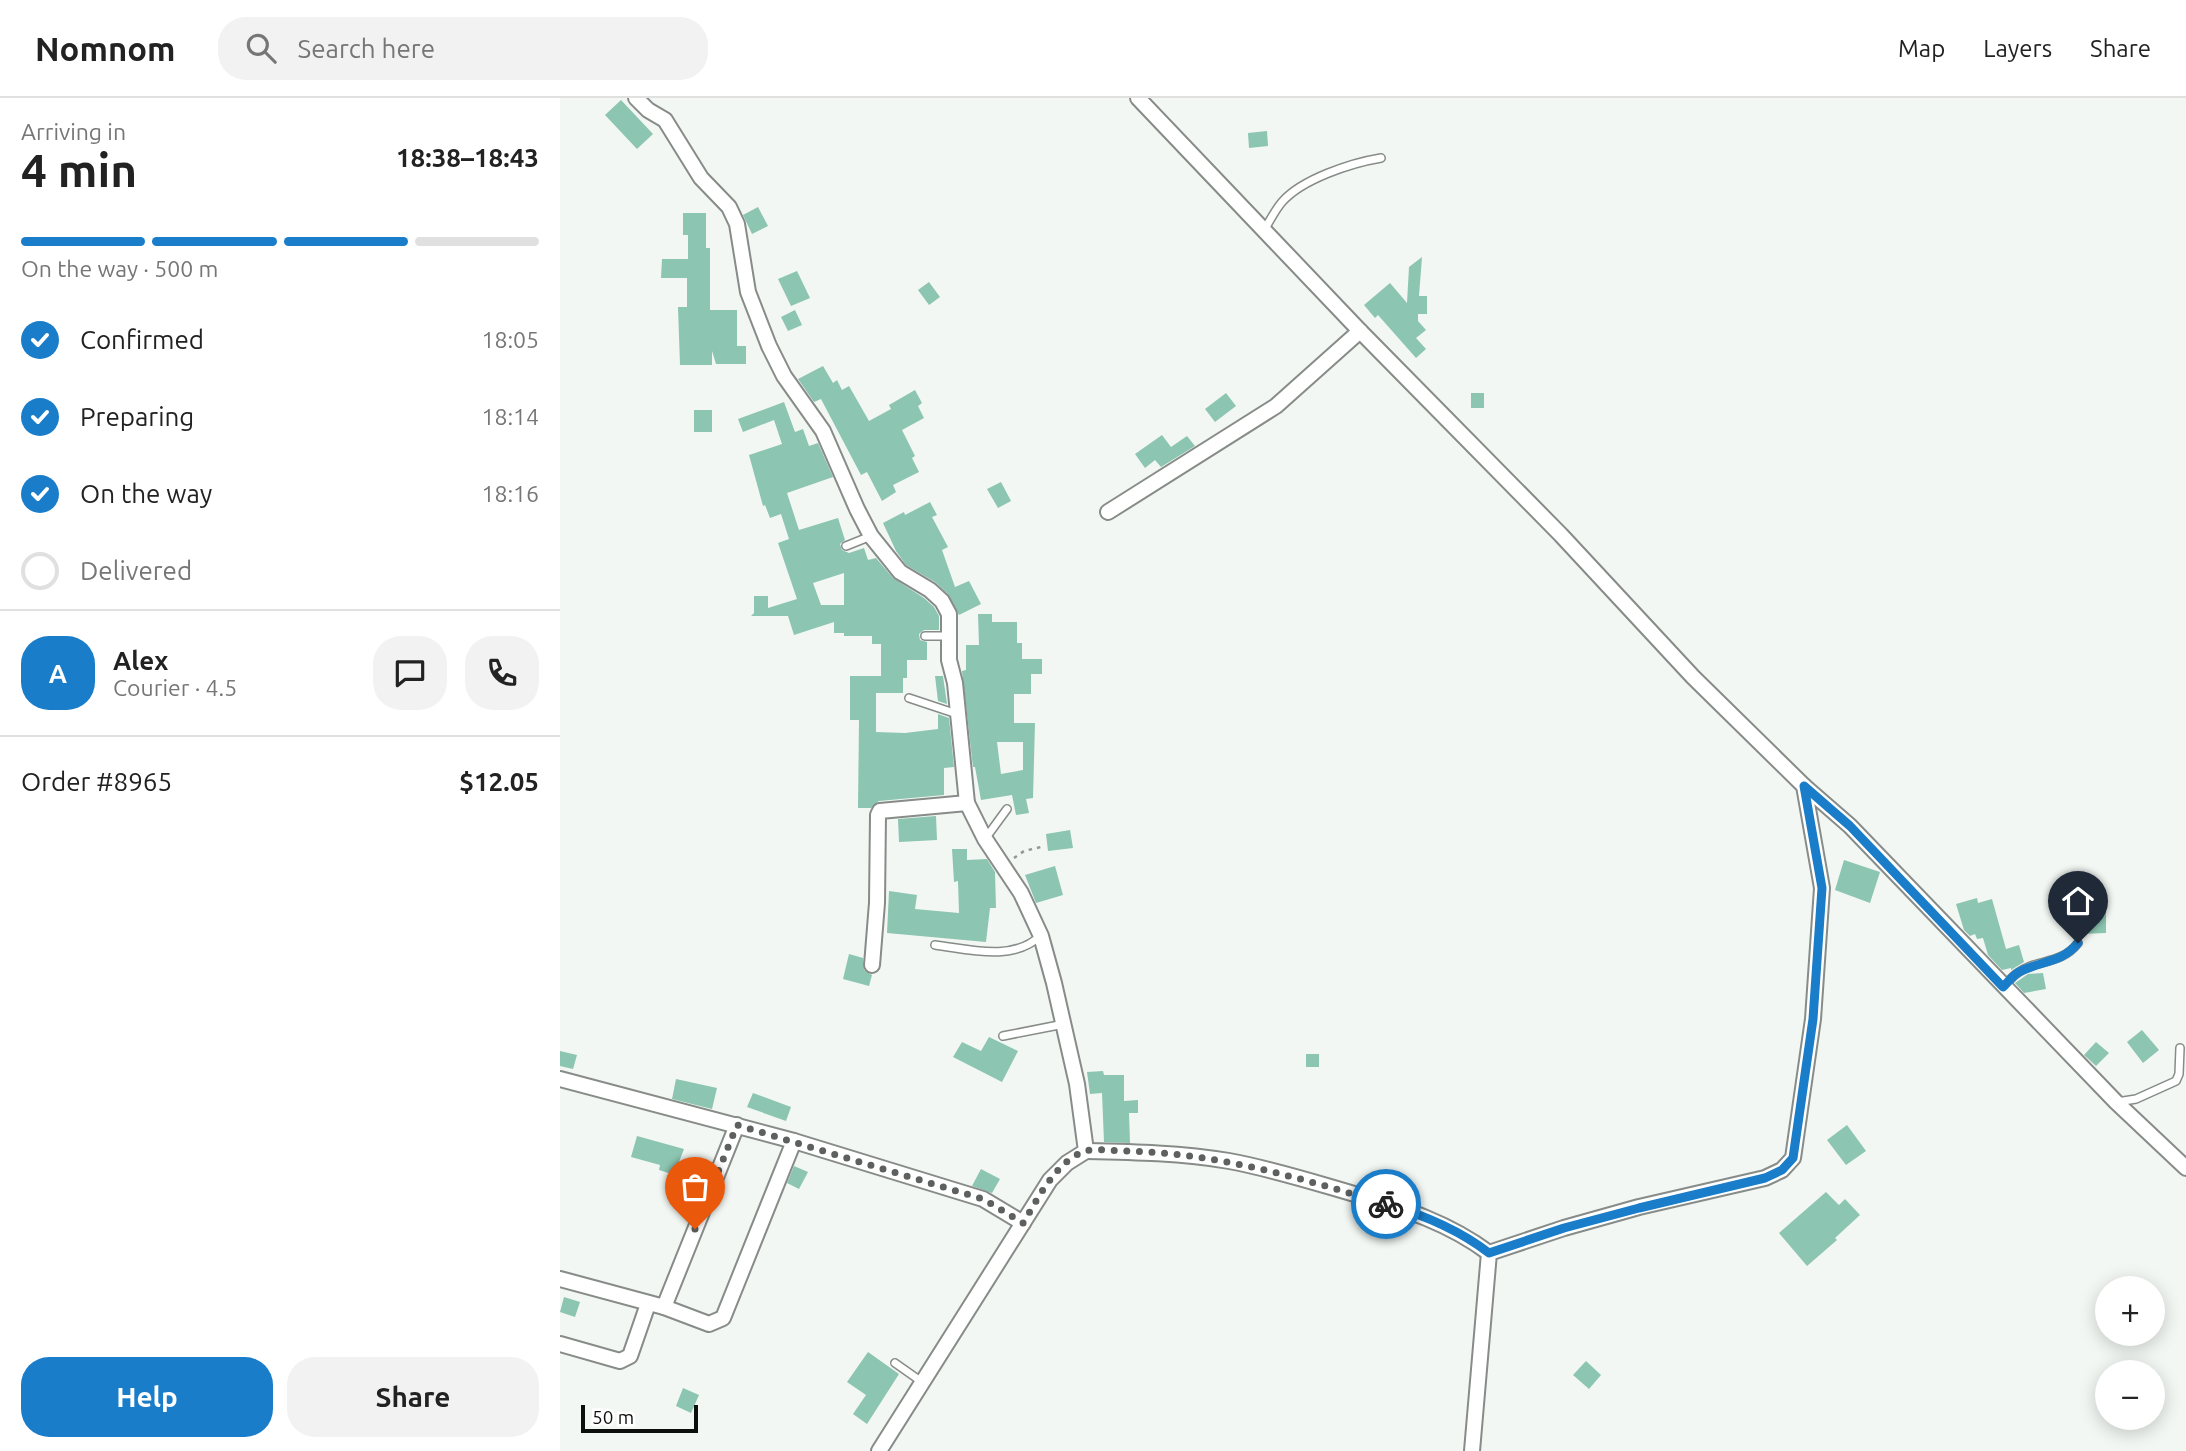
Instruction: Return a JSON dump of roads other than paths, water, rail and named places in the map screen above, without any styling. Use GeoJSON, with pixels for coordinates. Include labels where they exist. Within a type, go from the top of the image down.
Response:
{"type":"FeatureCollection","features":[{"type":"Feature","properties":{"kind":"street"},"geometry":{"type":"LineString","coordinates":[[636,98],[648,110],[665,120],[701,177],[729,206],[737,224],[748,292],[769,346],[784,376],[823,430],[871,536],[900,572],[942,601],[949,614],[949,660],[956,683],[967,803],[985,839],[1021,893],[1041,936],[1077,1084],[1086,1151]]}},
{"type":"Feature","properties":{"kind":"street"},"geometry":{"type":"LineString","coordinates":[[1138,98],[1360,331],[1561,535],[1693,677],[1804,786],[1850,826],[2003,987],[2116,1102],[2186,1168]]}},
{"type":"Feature","properties":{"kind":"street"},"geometry":{"type":"LineString","coordinates":[[1108,512],[1276,406],[1360,331]]}},
{"type":"Feature","properties":{"kind":"street"},"geometry":{"type":"LineString","coordinates":[[1489,1253],[1564,1228],[1765,1178],[1782,1170],[1793,1158],[1813,1019],[1822,888],[1804,786]]}},
{"type":"Feature","properties":{"kind":"street"},"geometry":{"type":"LineString","coordinates":[[872,965],[880,811],[967,803]]}},
{"type":"Feature","properties":{"kind":"street"},"geometry":{"type":"LineString","coordinates":[[560,1079],[794,1141],[983,1199],[1023,1223]]}},
{"type":"Feature","properties":{"kind":"street"},"geometry":{"type":"LineString","coordinates":[[664,1307],[737,1125]]}},
{"type":"Feature","properties":{"kind":"street"},"geometry":{"type":"LineString","coordinates":[[560,1279],[664,1307],[709,1324],[723,1318],[794,1141]]}},
{"type":"Feature","properties":{"kind":"street"},"geometry":{"type":"LineString","coordinates":[[879,1451],[1050,1180],[1067,1163],[1086,1151],[1152,1152],[1230,1161],[1416,1213],[1466,1236],[1489,1253]]}},
{"type":"Feature","properties":{"kind":"street"},"geometry":{"type":"LineString","coordinates":[[1472,1451],[1489,1253]]}},
{"type":"Feature","properties":{"kind":"street"},"geometry":{"type":"LineString","coordinates":[[560,1345],[620,1362],[626,1360],[631,1356],[648,1304]]}},
{"type":"Feature","properties":{"kind":"lane"},"geometry":{"type":"LineString","coordinates":[[1264,230],[1283,201],[1308,183],[1359,161],[1381,158]]}},
{"type":"Feature","properties":{"kind":"lane"},"geometry":{"type":"LineString","coordinates":[[846,546],[871,536]]}},
{"type":"Feature","properties":{"kind":"lane"},"geometry":{"type":"LineString","coordinates":[[925,636],[949,636]]}},
{"type":"Feature","properties":{"kind":"lane"},"geometry":{"type":"LineString","coordinates":[[909,698],[957,714]]}},
{"type":"Feature","properties":{"kind":"lane"},"geometry":{"type":"LineString","coordinates":[[985,839],[1007,809]]}},
{"type":"Feature","properties":{"kind":"lane"},"geometry":{"type":"LineString","coordinates":[[935,945],[985,951],[1016,950],[1030,945],[1041,936]]}},
{"type":"Feature","properties":{"kind":"lane"},"geometry":{"type":"LineString","coordinates":[[2003,987],[2016,974],[2060,958],[2078,943]]}},
{"type":"Feature","properties":{"kind":"lane"},"geometry":{"type":"LineString","coordinates":[[1003,1035],[1064,1024]]}},
{"type":"Feature","properties":{"kind":"lane"},"geometry":{"type":"LineString","coordinates":[[2116,1102],[2136,1099],[2176,1081],[2179,1074],[2180,1048]]}},
{"type":"Feature","properties":{"kind":"lane"},"geometry":{"type":"LineString","coordinates":[[895,1363],[922,1382]]}}]}
